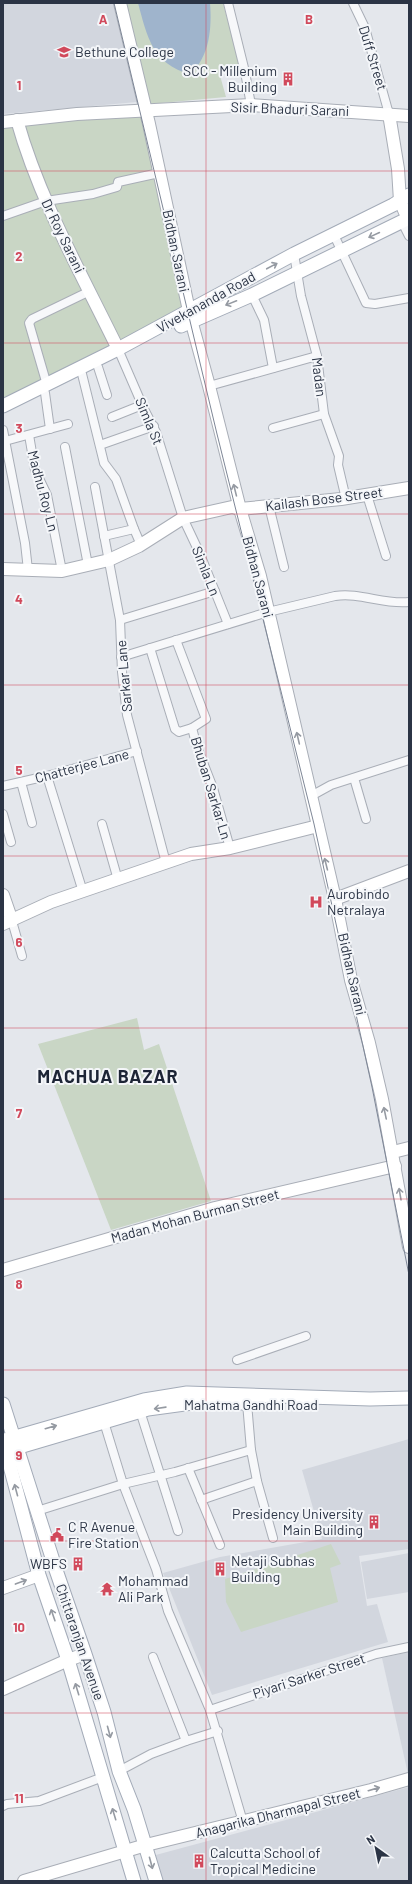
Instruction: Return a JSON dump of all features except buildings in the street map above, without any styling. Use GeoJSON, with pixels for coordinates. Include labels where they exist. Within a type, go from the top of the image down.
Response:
{"type":"FeatureCollection","features":[{"type":"Feature","properties":{"kind":"main road","name":"Bidhan Sarani"},"geometry":{"type":"LineString","coordinates":[[120,3],[146,110],[190,316],[240,509],[260,576],[312,796],[351,980],[369,1043],[393,1152],[392,1167],[409,1246]]}},
{"type":"Feature","properties":{"kind":"main road","name":"Sisir Bhaduri Sarani"},"geometry":{"type":"LineString","coordinates":[[3,122],[146,110],[251,105],[409,116]]}},
{"type":"Feature","properties":{"kind":"main road"},"geometry":{"type":"LineString","coordinates":[[389,114],[398,169],[405,198],[406,220]]}},
{"type":"Feature","properties":{"kind":"main road","name":"Dr Roy Sarani"},"geometry":{"type":"LineString","coordinates":[[16,120],[23,143],[46,201],[120,352]]}},
{"type":"Feature","properties":{"kind":"main road","name":"Vivekananda Road"},"geometry":{"type":"LineString","coordinates":[[3,415],[46,389],[190,316],[294,254],[405,198]]}},
{"type":"Feature","properties":{"kind":"main road","name":"Vivekananda Road"},"geometry":{"type":"LineString","coordinates":[[190,316],[252,295],[341,250],[406,220]]}},
{"type":"Feature","properties":{"kind":"main road","name":"Vivekananda Road"},"geometry":{"type":"LineString","coordinates":[[3,406],[98,367],[120,352]]}},
{"type":"Feature","properties":{"kind":"main road","name":"Kailash Bose Street"},"geometry":{"type":"LineString","coordinates":[[183,518],[232,507],[240,509],[346,499],[409,488]]}},
{"type":"Feature","properties":{"kind":"main road"},"geometry":{"type":"LineString","coordinates":[[3,569],[62,571],[109,560],[141,545],[183,518]]}},
{"type":"Feature","properties":{"kind":"main road"},"geometry":{"type":"LineString","coordinates":[[3,895],[7,922],[51,902],[191,854],[230,848],[318,826]]}},
{"type":"Feature","properties":{"kind":"main road"},"geometry":{"type":"LineString","coordinates":[[335,899],[409,871]]}},
{"type":"Feature","properties":{"kind":"main road"},"geometry":{"type":"LineString","coordinates":[[393,1152],[409,1148]]}},
{"type":"Feature","properties":{"kind":"main road","name":"Madan Mohan Burman Street"},"geometry":{"type":"LineString","coordinates":[[3,1270],[215,1208],[392,1167]]}},
{"type":"Feature","properties":{"kind":"main road","name":"Mahatma Gandhi Road"},"geometry":{"type":"LineString","coordinates":[[7,1444],[144,1400],[187,1393],[370,1399],[409,1398]]}},
{"type":"Feature","properties":{"kind":"main road","name":"Mahatma Gandhi Road"},"geometry":{"type":"LineString","coordinates":[[7,1444],[104,1422],[140,1412],[192,1403],[409,1405]]}},
{"type":"Feature","properties":{"kind":"main road","name":"Chittaranjan Avenue"},"geometry":{"type":"LineString","coordinates":[[3,1404],[7,1444],[37,1511],[86,1654],[104,1712],[119,1771],[146,1846],[156,1881]]}},
{"type":"Feature","properties":{"kind":"main road"},"geometry":{"type":"LineString","coordinates":[[7,1444],[39,1575],[68,1660],[134,1881]]}},
{"type":"Feature","properties":{"kind":"main road"},"geometry":{"type":"LineString","coordinates":[[3,1588],[39,1575]]}},
{"type":"Feature","properties":{"kind":"main road"},"geometry":{"type":"LineString","coordinates":[[3,1689],[68,1660],[86,1654]]}},
{"type":"Feature","properties":{"kind":"main road","name":"Anagarika Dharmapal Street"},"geometry":{"type":"LineString","coordinates":[[24,1881],[126,1851],[371,1790],[409,1779]]}},
{"type":"Feature","properties":{"kind":"street"},"geometry":{"type":"LineString","coordinates":[[228,3],[245,72],[251,105]]}},
{"type":"Feature","properties":{"kind":"street","name":"Duff Street"},"geometry":{"type":"LineString","coordinates":[[353,3],[365,28],[389,114]]}},
{"type":"Feature","properties":{"kind":"street"},"geometry":{"type":"LineString","coordinates":[[3,216],[46,201],[93,194],[117,188],[118,182],[159,173]]}},
{"type":"Feature","properties":{"kind":"street"},"geometry":{"type":"LineString","coordinates":[[406,220],[409,236]]}},
{"type":"Feature","properties":{"kind":"street"},"geometry":{"type":"LineString","coordinates":[[334,235],[366,303],[375,304],[409,298]]}},
{"type":"Feature","properties":{"kind":"street","name":"Madan"},"geometry":{"type":"LineString","coordinates":[[294,254],[301,296],[317,356],[324,414],[339,456],[338,465],[346,499]]}},
{"type":"Feature","properties":{"kind":"street"},"geometry":{"type":"LineString","coordinates":[[50,429],[46,389],[29,322],[32,319],[90,290]]}},
{"type":"Feature","properties":{"kind":"street"},"geometry":{"type":"LineString","coordinates":[[252,295],[264,320],[273,368]]}},
{"type":"Feature","properties":{"kind":"street","name":"Simla St"},"geometry":{"type":"LineString","coordinates":[[120,352],[142,405],[154,426],[183,518]]}},
{"type":"Feature","properties":{"kind":"street"},"geometry":{"type":"LineString","coordinates":[[209,386],[317,356]]}},
{"type":"Feature","properties":{"kind":"street"},"geometry":{"type":"LineString","coordinates":[[98,367],[107,395]]}},
{"type":"Feature","properties":{"kind":"street"},"geometry":{"type":"LineString","coordinates":[[82,374],[104,463],[116,479],[141,545]]}},
{"type":"Feature","properties":{"kind":"street"},"geometry":{"type":"LineString","coordinates":[[112,417],[142,405]]}},
{"type":"Feature","properties":{"kind":"street"},"geometry":{"type":"LineString","coordinates":[[273,428],[324,414]]}},
{"type":"Feature","properties":{"kind":"street"},"geometry":{"type":"LineString","coordinates":[[5,441],[68,424]]}},
{"type":"Feature","properties":{"kind":"street"},"geometry":{"type":"LineString","coordinates":[[100,445],[154,426]]}},
{"type":"Feature","properties":{"kind":"street"},"geometry":{"type":"LineString","coordinates":[[3,430],[28,570]]}},
{"type":"Feature","properties":{"kind":"street","name":"Madhu Roy Ln"},"geometry":{"type":"LineString","coordinates":[[29,435],[36,470],[47,495],[62,571]]}},
{"type":"Feature","properties":{"kind":"street"},"geometry":{"type":"LineString","coordinates":[[65,447],[88,565]]}},
{"type":"Feature","properties":{"kind":"street","name":"Sarkar Lane"},"geometry":{"type":"LineString","coordinates":[[95,487],[120,620],[121,657],[127,715],[166,863]]}},
{"type":"Feature","properties":{"kind":"street"},"geometry":{"type":"LineString","coordinates":[[366,495],[386,556]]}},
{"type":"Feature","properties":{"kind":"street"},"geometry":{"type":"LineString","coordinates":[[269,506],[284,567]]}},
{"type":"Feature","properties":{"kind":"street","name":"Simla Ln"},"geometry":{"type":"LineString","coordinates":[[183,518],[200,554],[228,624]]}},
{"type":"Feature","properties":{"kind":"street"},"geometry":{"type":"LineString","coordinates":[[104,536],[134,529]]}},
{"type":"Feature","properties":{"kind":"street"},"geometry":{"type":"LineString","coordinates":[[120,620],[215,591]]}},
{"type":"Feature","properties":{"kind":"street"},"geometry":{"type":"LineString","coordinates":[[121,657],[268,612],[344,595],[383,602],[409,602]]}},
{"type":"Feature","properties":{"kind":"street"},"geometry":{"type":"LineString","coordinates":[[176,640],[206,719],[192,728]]}},
{"type":"Feature","properties":{"kind":"street","name":"Bhuban Sarkar Ln"},"geometry":{"type":"LineString","coordinates":[[150,648],[176,731],[179,732],[192,728],[197,747],[213,788],[230,848]]}},
{"type":"Feature","properties":{"kind":"street","name":"Chatterjee Lane"},"geometry":{"type":"LineString","coordinates":[[3,786],[47,776],[137,751]]}},
{"type":"Feature","properties":{"kind":"street"},"geometry":{"type":"LineString","coordinates":[[312,796],[331,785],[409,760]]}},
{"type":"Feature","properties":{"kind":"street"},"geometry":{"type":"LineString","coordinates":[[47,776],[83,892]]}},
{"type":"Feature","properties":{"kind":"street"},"geometry":{"type":"LineString","coordinates":[[354,778],[366,819]]}},
{"type":"Feature","properties":{"kind":"street"},"geometry":{"type":"LineString","coordinates":[[21,782],[32,823]]}},
{"type":"Feature","properties":{"kind":"street"},"geometry":{"type":"LineString","coordinates":[[3,814],[11,842]]}},
{"type":"Feature","properties":{"kind":"street"},"geometry":{"type":"LineString","coordinates":[[102,824],[118,880]]}},
{"type":"Feature","properties":{"kind":"street"},"geometry":{"type":"LineString","coordinates":[[7,922],[22,956]]}},
{"type":"Feature","properties":{"kind":"street"},"geometry":{"type":"LineString","coordinates":[[236,1360],[306,1336]]}},
{"type":"Feature","properties":{"kind":"street"},"geometry":{"type":"LineString","coordinates":[[247,1403],[251,1450],[257,1481],[273,1538]]}},
{"type":"Feature","properties":{"kind":"street"},"geometry":{"type":"LineString","coordinates":[[140,1412],[178,1531]]}},
{"type":"Feature","properties":{"kind":"street"},"geometry":{"type":"LineString","coordinates":[[104,1422],[123,1484],[156,1569],[168,1611],[218,1731],[243,1822]]}},
{"type":"Feature","properties":{"kind":"street"},"geometry":{"type":"LineString","coordinates":[[37,1511],[123,1484],[188,1468],[251,1450]]}},
{"type":"Feature","properties":{"kind":"street"},"geometry":{"type":"LineString","coordinates":[[188,1468],[220,1545]]}},
{"type":"Feature","properties":{"kind":"street"},"geometry":{"type":"LineString","coordinates":[[201,1500],[257,1481]]}},
{"type":"Feature","properties":{"kind":"street","name":"Piyari Sarker Street"},"geometry":{"type":"LineString","coordinates":[[210,1710],[376,1654],[409,1647]]}},
{"type":"Feature","properties":{"kind":"street"},"geometry":{"type":"LineString","coordinates":[[153,1657],[186,1741]]}},
{"type":"Feature","properties":{"kind":"street"},"geometry":{"type":"LineString","coordinates":[[119,1771],[151,1754],[218,1731]]}},
{"type":"Feature","properties":{"kind":"street"},"geometry":{"type":"LineString","coordinates":[[3,1806],[7,1804],[40,1801],[103,1777]]}},
{"type":"Feature","properties":{"kind":"shaded area","name":"Bethune College"},"geometry":{"type":"Polygon","coordinates":[[[3,3],[113,3],[137,102],[3,114],[3,3]]]}},
{"type":"Feature","properties":{"kind":"shaded area"},"geometry":{"type":"Polygon","coordinates":[[[409,1439],[409,1549],[359,1556],[367,1606],[377,1604],[388,1642],[212,1695],[163,1573],[220,1557],[322,1539],[302,1470],[409,1439]]]}},
{"type":"Feature","properties":{"kind":"shaded area"},"geometry":{"type":"Polygon","coordinates":[[[409,1553],[409,1592],[367,1599],[361,1562],[409,1553]]]}},
{"type":"Feature","properties":{"kind":"shaded area"},"geometry":{"type":"Polygon","coordinates":[[[409,1652],[409,1774],[408,1774],[382,1658],[409,1652]]]}},
{"type":"Feature","properties":{"kind":"shaded area"},"geometry":{"type":"Polygon","coordinates":[[[409,1787],[409,1881],[157,1881],[152,1856],[409,1787]]]}},
{"type":"Feature","properties":{"kind":"green space"},"geometry":{"type":"Polygon","coordinates":[[[125,3],[223,3],[240,68],[219,72],[226,97],[150,104],[125,3]]]}},
{"type":"Feature","properties":{"kind":"green space"},"geometry":{"type":"Polygon","coordinates":[[[146,111],[192,315],[3,406],[3,123],[146,111]]]}},
{"type":"Feature","properties":{"kind":"green space"},"geometry":{"type":"Polygon","coordinates":[[[137,1018],[144,1050],[159,1044],[211,1201],[111,1230],[38,1044],[137,1018]]]}},
{"type":"Feature","properties":{"kind":"green space"},"geometry":{"type":"Polygon","coordinates":[[[331,1544],[341,1564],[330,1568],[338,1602],[241,1632],[226,1602],[225,1579],[331,1544]]]}},
{"type":"Feature","properties":{"kind":"water"},"geometry":{"type":"Polygon","coordinates":[[[138,3],[210,3],[211,22],[206,50],[197,67],[190,74],[177,69],[159,56],[148,37],[138,3]]]}},
{"type":"Feature","properties":{"kind":"tram line"},"geometry":{"type":"LineString","coordinates":[[114,3],[217,434],[314,824],[372,1087],[409,1275]]}},
{"type":"Feature","properties":{"kind":"place","name":"Bethune College"},"geometry":{"type":"Point","coordinates":[64,52]}},
{"type":"Feature","properties":{"kind":"place","name":"SCC - Millenium Building"},"geometry":{"type":"Point","coordinates":[288,79]}},
{"type":"Feature","properties":{"kind":"place","name":"Aurobindo Netralaya"},"geometry":{"type":"Point","coordinates":[316,902]}},
{"type":"Feature","properties":{"kind":"place","name":"Presidency University Main Building"},"geometry":{"type":"Point","coordinates":[374,1522]}},
{"type":"Feature","properties":{"kind":"place","name":"C R Avenue Fire Station"},"geometry":{"type":"Point","coordinates":[57,1535]}},
{"type":"Feature","properties":{"kind":"place","name":"WBFS"},"geometry":{"type":"Point","coordinates":[78,1564]}},
{"type":"Feature","properties":{"kind":"place","name":"Netaji Subhas Building"},"geometry":{"type":"Point","coordinates":[220,1569]}},
{"type":"Feature","properties":{"kind":"place","name":"Mohammad Ali Park"},"geometry":{"type":"Point","coordinates":[107,1589]}},
{"type":"Feature","properties":{"kind":"place","name":"Calcutta School of Tropical Medicine"},"geometry":{"type":"Point","coordinates":[199,1861]}},
{"type":"Feature","properties":{"kind":"district","name":"MACHUA BAZAR"},"geometry":{"type":"Point","coordinates":[108,1077]}}]}
